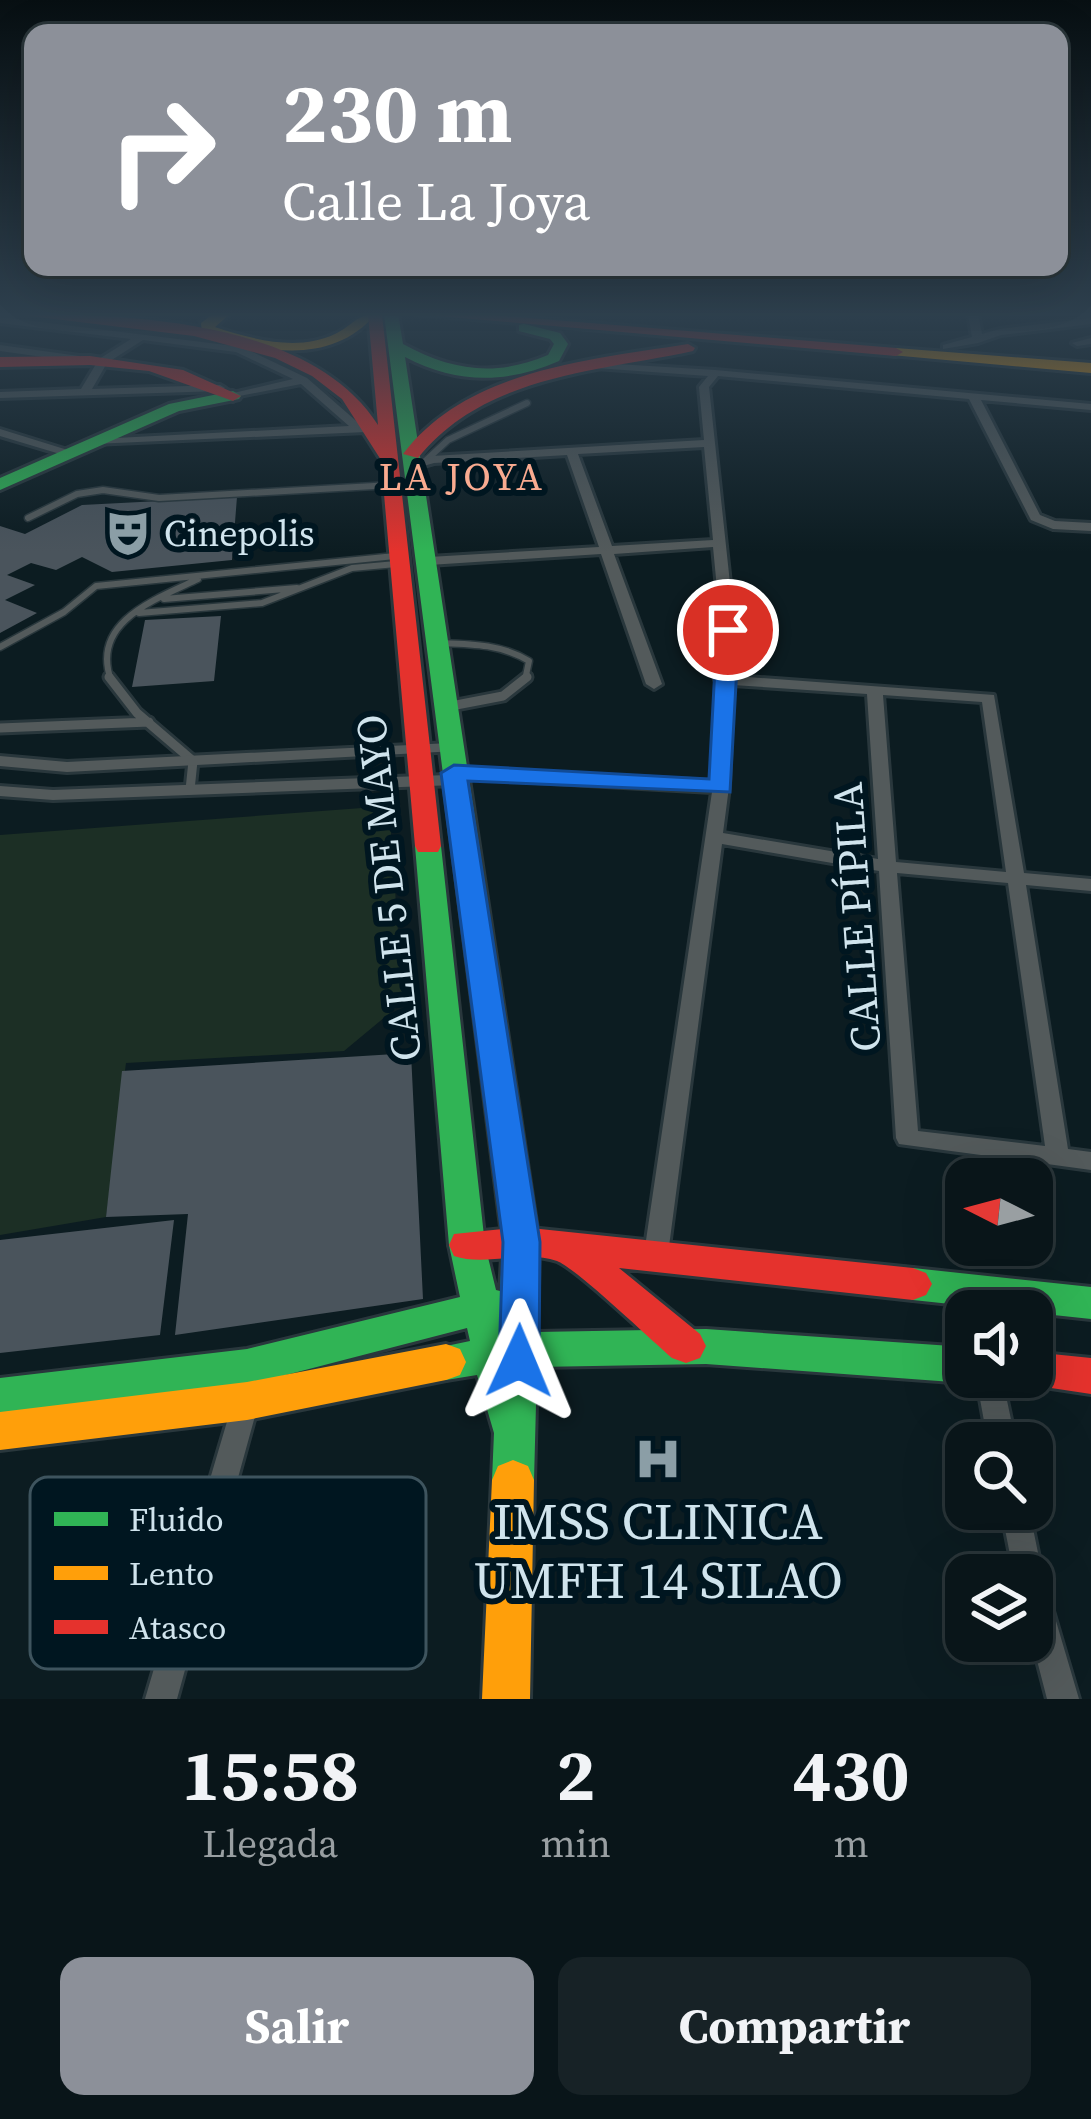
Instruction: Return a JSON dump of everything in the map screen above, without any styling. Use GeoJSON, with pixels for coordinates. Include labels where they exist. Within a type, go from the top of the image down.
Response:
{"type":"FeatureCollection","features":[{"type":"Feature","properties":{"kind":"main road"},"geometry":{"type":"LineString","coordinates":[[343,393],[365,429],[405,465],[440,418],[504,393]]}},
{"type":"Feature","properties":{"kind":"main road","name":"CALLE 5 DE MAYO"},"geometry":{"type":"LineString","coordinates":[[389,393],[429,561],[453,767],[521,1242],[506,1699]]}},
{"type":"Feature","properties":{"kind":"main road","name":"CALLE 5 DE MAYO"},"geometry":{"type":"LineString","coordinates":[[400,393],[405,465],[396,560],[467,1245],[478,1308],[515,1448]]}},
{"type":"Feature","properties":{"kind":"main road"},"geometry":{"type":"LineString","coordinates":[[0,505],[198,412],[220,395]]}},
{"type":"Feature","properties":{"kind":"main road"},"geometry":{"type":"LineString","coordinates":[[0,484],[175,407],[220,395]]}},
{"type":"Feature","properties":{"kind":"main road"},"geometry":{"type":"LineString","coordinates":[[467,1245],[521,1242],[1091,1304]]}},
{"type":"Feature","properties":{"kind":"main road"},"geometry":{"type":"LineString","coordinates":[[567,1247],[686,1346]]}},
{"type":"Feature","properties":{"kind":"main road"},"geometry":{"type":"LineString","coordinates":[[0,1397],[247,1367],[520,1298]]}},
{"type":"Feature","properties":{"kind":"main road"},"geometry":{"type":"LineString","coordinates":[[0,1431],[247,1401],[520,1348],[686,1346],[945,1364]]}},
{"type":"Feature","properties":{"kind":"main road"},"geometry":{"type":"LineString","coordinates":[[1053,1372],[1091,1376]]}},
{"type":"Feature","properties":{"kind":"street"},"geometry":{"type":"LineString","coordinates":[[0,395],[73,393]]}},
{"type":"Feature","properties":{"kind":"street"},"geometry":{"type":"LineString","coordinates":[[104,393],[229,393]]}},
{"type":"Feature","properties":{"kind":"street"},"geometry":{"type":"LineString","coordinates":[[320,393],[365,429]]}},
{"type":"Feature","properties":{"kind":"street"},"geometry":{"type":"LineString","coordinates":[[656,1255],[721,787],[728,630],[704,393]]}},
{"type":"Feature","properties":{"kind":"street"},"geometry":{"type":"LineString","coordinates":[[941,393],[1091,407]]}},
{"type":"Feature","properties":{"kind":"street"},"geometry":{"type":"LineString","coordinates":[[973,396],[1041,522],[1091,526]]}},
{"type":"Feature","properties":{"kind":"street"},"geometry":{"type":"LineString","coordinates":[[97,442],[365,429]]}},
{"type":"Feature","properties":{"kind":"street"},"geometry":{"type":"LineString","coordinates":[[0,432],[70,454]]}},
{"type":"Feature","properties":{"kind":"street"},"geometry":{"type":"LineString","coordinates":[[405,465],[707,443]]}},
{"type":"Feature","properties":{"kind":"street"},"geometry":{"type":"LineString","coordinates":[[572,450],[654,684]]}},
{"type":"Feature","properties":{"kind":"street"},"geometry":{"type":"LineString","coordinates":[[429,561],[721,544]]}},
{"type":"Feature","properties":{"kind":"street"},"geometry":{"type":"LineString","coordinates":[[723,680],[988,698],[1058,1158],[1091,1161]]}},
{"type":"Feature","properties":{"kind":"street","name":"CALLE PÍPILA"},"geometry":{"type":"LineString","coordinates":[[875,691],[907,1138],[1058,1158]]}},
{"type":"Feature","properties":{"kind":"street"},"geometry":{"type":"LineString","coordinates":[[0,761],[67,767],[417,750],[453,767],[721,787]]}},
{"type":"Feature","properties":{"kind":"street"},"geometry":{"type":"LineString","coordinates":[[0,790],[53,795],[420,782],[453,767]]}},
{"type":"Feature","properties":{"kind":"street"},"geometry":{"type":"LineString","coordinates":[[712,837],[890,867],[1091,885]]}},
{"type":"Feature","properties":{"kind":"street"},"geometry":{"type":"LineString","coordinates":[[225,1477],[247,1401],[247,1367]]}},
{"type":"Feature","properties":{"kind":"street"},"geometry":{"type":"LineString","coordinates":[[1053,1662],[1063,1699]]}},
{"type":"Feature","properties":{"kind":"street"},"geometry":{"type":"LineString","coordinates":[[161,1699],[170,1669]]}},
{"type":"Feature","properties":{"kind":"lane"},"geometry":{"type":"LineString","coordinates":[[28,518],[76,494],[103,490],[159,498],[405,465],[527,404]]}},
{"type":"Feature","properties":{"kind":"lane"},"geometry":{"type":"LineString","coordinates":[[0,647],[64,613],[76,598],[96,586],[396,560]]}},
{"type":"Feature","properties":{"kind":"lane"},"geometry":{"type":"LineString","coordinates":[[132,614],[262,603],[352,568],[396,560]]}},
{"type":"Feature","properties":{"kind":"lane"},"geometry":{"type":"LineString","coordinates":[[190,790],[193,761],[110,686],[103,667],[114,633],[132,614],[202,577]]}},
{"type":"Feature","properties":{"kind":"lane"},"geometry":{"type":"LineString","coordinates":[[159,599],[308,587]]}},
{"type":"Feature","properties":{"kind":"lane"},"geometry":{"type":"LineString","coordinates":[[439,643],[489,645],[517,652],[529,661],[531,671],[518,691],[446,707]]}},
{"type":"Feature","properties":{"kind":"lane"},"geometry":{"type":"LineString","coordinates":[[0,728],[149,722]]}},
{"type":"Feature","properties":{"kind":"green space"},"geometry":{"type":"Polygon","coordinates":[[[389,806],[403,1002],[344,1051],[126,1063],[106,1217],[0,1235],[0,835],[389,806]]]}},
{"type":"Feature","properties":{"kind":"building"},"geometry":{"type":"Polygon","coordinates":[[[237,497],[232,560],[112,572],[82,557],[56,570],[31,563],[7,575],[35,585],[5,600],[37,613],[0,633],[0,526],[25,534],[82,505],[237,497]]]}},
{"type":"Feature","properties":{"kind":"building"},"geometry":{"type":"Polygon","coordinates":[[[221,616],[214,681],[132,687],[145,620],[221,616]]]}},
{"type":"Feature","properties":{"kind":"building"},"geometry":{"type":"Polygon","coordinates":[[[411,1053],[423,1299],[175,1335],[188,1214],[106,1217],[122,1071],[411,1053]]]}},
{"type":"Feature","properties":{"kind":"building"},"geometry":{"type":"Polygon","coordinates":[[[174,1220],[160,1335],[0,1353],[0,1240],[174,1220]]]}},
{"type":"Feature","properties":{"kind":"traffic: fast"},"geometry":{"type":"LineString","coordinates":[[403,393],[521,1242],[513,1480]]}},
{"type":"Feature","properties":{"kind":"traffic: fast"},"geometry":{"type":"LineString","coordinates":[[0,485],[175,407],[233,396]]}},
{"type":"Feature","properties":{"kind":"traffic: fast"},"geometry":{"type":"LineString","coordinates":[[428,846],[467,1245],[507,1419]]}},
{"type":"Feature","properties":{"kind":"traffic: fast"},"geometry":{"type":"LineString","coordinates":[[913,1284],[1091,1303]]}},
{"type":"Feature","properties":{"kind":"traffic: fast"},"geometry":{"type":"LineString","coordinates":[[0,1397],[247,1367],[493,1305]]}},
{"type":"Feature","properties":{"kind":"traffic: fast"},"geometry":{"type":"LineString","coordinates":[[446,1362],[510,1352],[640,1345],[945,1363]]}},
{"type":"Feature","properties":{"kind":"traffic: slow"},"geometry":{"type":"LineString","coordinates":[[0,1431],[247,1401],[446,1362]]}},
{"type":"Feature","properties":{"kind":"traffic: slow"},"geometry":{"type":"LineString","coordinates":[[506,1699],[513,1480]]}},
{"type":"Feature","properties":{"kind":"traffic: jam"},"geometry":{"type":"LineString","coordinates":[[227,393],[233,396]]}},
{"type":"Feature","properties":{"kind":"traffic: jam"},"geometry":{"type":"LineString","coordinates":[[344,393],[388,458]]}},
{"type":"Feature","properties":{"kind":"traffic: jam"},"geometry":{"type":"LineString","coordinates":[[383,393],[428,846]]}},
{"type":"Feature","properties":{"kind":"traffic: jam"},"geometry":{"type":"LineString","coordinates":[[412,454],[433,428],[492,393]]}},
{"type":"Feature","properties":{"kind":"traffic: jam"},"geometry":{"type":"LineString","coordinates":[[467,1245],[521,1242],[913,1284]]}},
{"type":"Feature","properties":{"kind":"traffic: jam"},"geometry":{"type":"LineString","coordinates":[[567,1247],[686,1346]]}},
{"type":"Feature","properties":{"kind":"traffic: jam"},"geometry":{"type":"LineString","coordinates":[[1053,1372],[1091,1376]]}},
{"type":"Feature","properties":{"kind":"place","name":"Cinepolis"},"geometry":{"type":"Point","coordinates":[128,533]}},
{"type":"Feature","properties":{"kind":"place","name":"IMSS CLINICA UMFH 14 SILAO"},"geometry":{"type":"Point","coordinates":[658,1459]}},
{"type":"Feature","properties":{"kind":"district","name":"LA JOYA"},"geometry":{"type":"Point","coordinates":[462,476]}},
{"type":"Feature","properties":{"kind":"route"},"geometry":{"type":"LineString","coordinates":[[519,1361],[521,1242],[454,773],[721,787],[728,630]]}}]}
